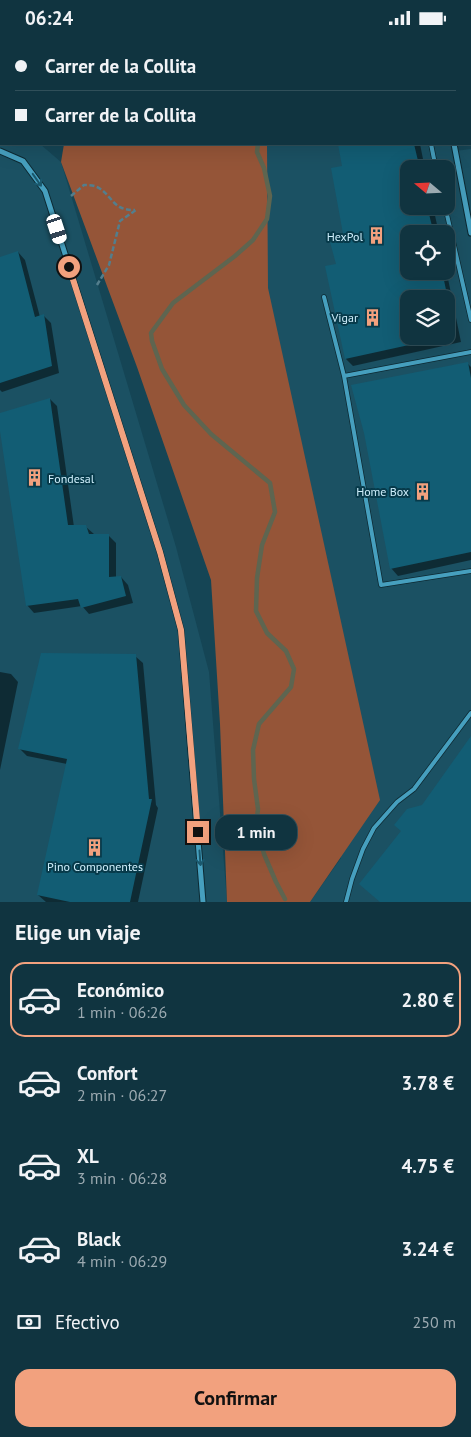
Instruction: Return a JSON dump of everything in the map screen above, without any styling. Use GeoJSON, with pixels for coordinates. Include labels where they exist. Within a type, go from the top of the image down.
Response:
{"type":"FeatureCollection","features":[{"type":"Feature","properties":{"kind":"street"},"geometry":{"type":"LineString","coordinates":[[454,145],[471,233]]}},
{"type":"Feature","properties":{"kind":"street"},"geometry":{"type":"LineString","coordinates":[[0,151],[23,161],[44,191],[160,552],[181,630],[203,902]]}},
{"type":"Feature","properties":{"kind":"lane"},"geometry":{"type":"LineString","coordinates":[[430,145],[434,160]]}},
{"type":"Feature","properties":{"kind":"lane"},"geometry":{"type":"LineString","coordinates":[[447,215],[471,320]]}},
{"type":"Feature","properties":{"kind":"lane"},"geometry":{"type":"LineString","coordinates":[[324,297],[344,376],[381,585],[471,571]]}},
{"type":"Feature","properties":{"kind":"lane"},"geometry":{"type":"LineString","coordinates":[[344,376],[471,352]]}},
{"type":"Feature","properties":{"kind":"lane"},"geometry":{"type":"LineString","coordinates":[[346,902],[355,871],[374,828],[397,802],[414,789],[471,713]]}},
{"type":"Feature","properties":{"kind":"path"},"geometry":{"type":"LineString","coordinates":[[71,196],[84,185],[98,187],[117,206],[126,211],[136,210],[120,221],[109,265],[97,285]]}},
{"type":"Feature","properties":{"kind":"shaded area"},"geometry":{"type":"Polygon","coordinates":[[[0,145],[41,145],[61,162],[176,547],[209,672],[227,902],[0,902],[0,145]]]}},
{"type":"Feature","properties":{"kind":"shaded area"},"geometry":{"type":"Polygon","coordinates":[[[64,145],[267,145],[268,288],[380,800],[310,902],[227,902],[220,724],[211,580],[137,367],[61,162],[64,145]]]}},
{"type":"Feature","properties":{"kind":"shaded area"},"geometry":{"type":"Polygon","coordinates":[[[262,145],[453,145],[455,151],[471,149],[471,902],[310,902],[341,858],[265,276],[262,145]]]}},
{"type":"Feature","properties":{"kind":"building"},"geometry":{"type":"Polygon","coordinates":[[[338,145],[414,145],[418,160],[400,160],[400,215],[429,215],[432,225],[400,225],[400,280],[444,280],[446,290],[400,290],[400,345],[409,345],[345,359],[325,266],[336,264],[330,242],[344,239],[331,168],[342,166],[338,145]]]}},
{"type":"Feature","properties":{"kind":"building"},"geometry":{"type":"Polygon","coordinates":[[[18,251],[35,317],[44,314],[52,366],[0,383],[0,257],[18,251]]]}},
{"type":"Feature","properties":{"kind":"building"},"geometry":{"type":"Polygon","coordinates":[[[468,362],[471,378],[471,552],[390,569],[364,433],[351,385],[468,362]]]}},
{"type":"Feature","properties":{"kind":"building","name":"Fondesal"},"geometry":{"type":"Polygon","coordinates":[[[50,398],[68,525],[86,525],[89,534],[109,534],[109,577],[121,576],[126,596],[81,608],[78,599],[26,606],[0,431],[0,413],[50,398]]]}},
{"type":"Feature","properties":{"kind":"building"},"geometry":{"type":"Polygon","coordinates":[[[41,653],[136,654],[149,799],[152,799],[130,902],[70,902],[37,895],[67,759],[18,749],[41,653]]]}},
{"type":"Feature","properties":{"kind":"building"},"geometry":{"type":"Polygon","coordinates":[[[471,736],[471,902],[380,902],[359,884],[401,831],[394,825],[407,809],[422,805],[471,736]]]}},
{"type":"Feature","properties":{"kind":"waterway"},"geometry":{"type":"LineString","coordinates":[[258,145],[257,152],[264,168],[270,196],[267,219],[253,240],[173,303],[151,333],[162,369],[184,405],[211,434],[270,483],[275,512],[262,545],[257,578],[256,611],[267,633],[286,651],[294,669],[291,687],[259,724],[253,750],[254,779],[258,809],[256,826],[264,854],[285,899]]}},
{"type":"Feature","properties":{"kind":"place","name":"HexPol"},"geometry":{"type":"Point","coordinates":[377,236]}},
{"type":"Feature","properties":{"kind":"place","name":"Vigar"},"geometry":{"type":"Point","coordinates":[372,317]}},
{"type":"Feature","properties":{"kind":"place","name":"Fondesal"},"geometry":{"type":"Point","coordinates":[34,478]}},
{"type":"Feature","properties":{"kind":"place","name":"Home Box"},"geometry":{"type":"Point","coordinates":[423,491]}},
{"type":"Feature","properties":{"kind":"place","name":"Pino Componentes"},"geometry":{"type":"Point","coordinates":[95,847]}},
{"type":"Feature","properties":{"kind":"route"},"geometry":{"type":"LineString","coordinates":[[69,267],[160,552],[181,630],[198,832]]}}]}
